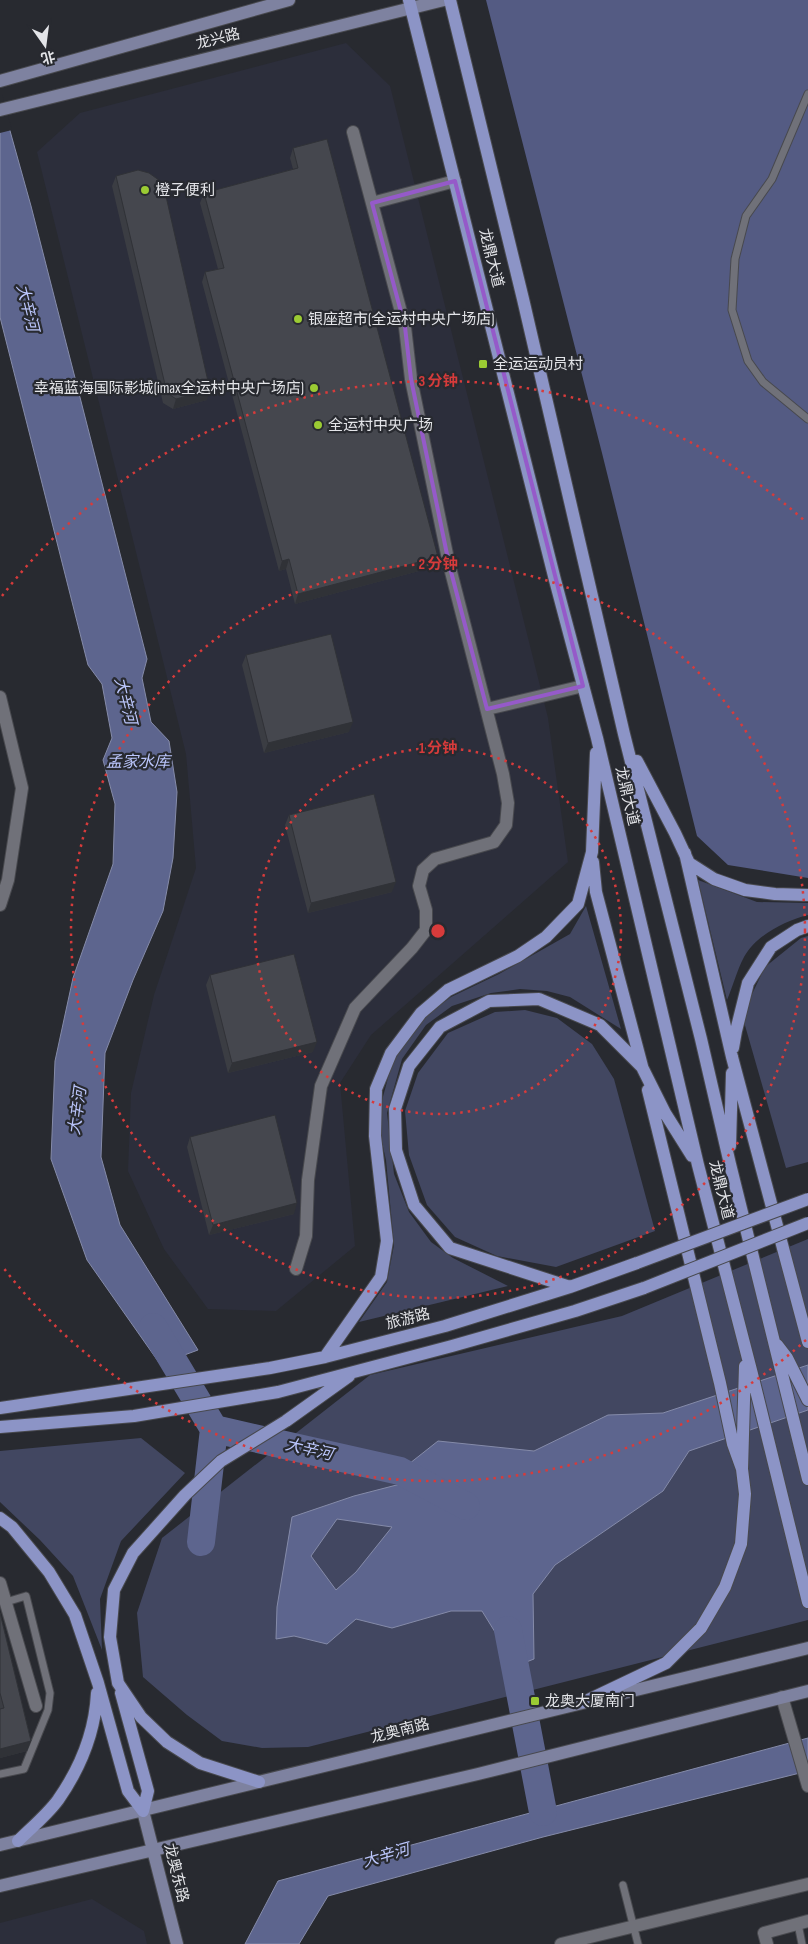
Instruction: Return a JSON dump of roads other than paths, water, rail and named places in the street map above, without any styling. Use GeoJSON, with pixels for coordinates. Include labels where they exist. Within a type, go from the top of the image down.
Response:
{"type":"FeatureCollection","features":[{"type":"Feature","properties":{"kind":"main road","name":"龙兴路"},"geometry":{"type":"LineString","coordinates":[[0,81],[289,0]]}},
{"type":"Feature","properties":{"kind":"main road","name":"龙兴路"},"geometry":{"type":"LineString","coordinates":[[0,110],[410,4],[444,0]]}},
{"type":"Feature","properties":{"kind":"main road","name":"龙鼎大道"},"geometry":{"type":"LineString","coordinates":[[450,0],[523,299],[624,734],[701,1039],[773,1341],[782,1357],[808,1479]]}},
{"type":"Feature","properties":{"kind":"main road","name":"龙鼎大道"},"geometry":{"type":"LineString","coordinates":[[410,4],[552,570],[597,738],[749,1376],[766,1432],[808,1602]]}},
{"type":"Feature","properties":{"kind":"main road"},"geometry":{"type":"LineString","coordinates":[[624,734],[689,863],[714,879],[745,890],[775,894],[808,895]]}},
{"type":"Feature","properties":{"kind":"main road"},"geometry":{"type":"LineString","coordinates":[[583,1702],[666,1663],[701,1628],[725,1588],[742,1544],[745,1494],[738,1441],[720,1383],[642,1067],[596,892],[592,852],[597,738]]}},
{"type":"Feature","properties":{"kind":"main road"},"geometry":{"type":"LineString","coordinates":[[325,1357],[382,1277],[387,1241],[374,1136],[376,1089],[391,1053],[421,1013],[448,990],[518,956],[546,937],[578,904],[592,852]]}},
{"type":"Feature","properties":{"kind":"main road"},"geometry":{"type":"LineString","coordinates":[[685,853],[732,1057],[808,1342]]}},
{"type":"Feature","properties":{"kind":"main road"},"geometry":{"type":"LineString","coordinates":[[730,1164],[732,1057],[736,1031],[748,983],[771,947],[796,930],[808,926]]}},
{"type":"Feature","properties":{"kind":"main road"},"geometry":{"type":"LineString","coordinates":[[570,1288],[450,1248],[414,1205],[396,1150],[395,1109],[409,1066],[440,1027],[489,1001],[539,999],[600,1024],[642,1067],[665,1113],[698,1165]]}},
{"type":"Feature","properties":{"kind":"main road","name":"旅游路"},"geometry":{"type":"LineString","coordinates":[[0,1408],[270,1368],[325,1357],[444,1326],[570,1288],[808,1199]]}},
{"type":"Feature","properties":{"kind":"main road"},"geometry":{"type":"LineString","coordinates":[[0,1427],[134,1416],[278,1392],[575,1311],[644,1288],[808,1223]]}},
{"type":"Feature","properties":{"kind":"main road"},"geometry":{"type":"LineString","coordinates":[[782,1357],[808,1400]]}},
{"type":"Feature","properties":{"kind":"main road"},"geometry":{"type":"LineString","coordinates":[[143,1811],[148,1791],[118,1683],[110,1637],[114,1590],[133,1553],[185,1495],[221,1461],[286,1420],[357,1370]]}},
{"type":"Feature","properties":{"kind":"main road"},"geometry":{"type":"LineString","coordinates":[[738,1441],[749,1376]]}},
{"type":"Feature","properties":{"kind":"main road"},"geometry":{"type":"LineString","coordinates":[[0,1518],[12,1527],[54,1579],[75,1615],[98,1683],[128,1791],[143,1811]]}},
{"type":"Feature","properties":{"kind":"main road","name":"龙奥南路"},"geometry":{"type":"LineString","coordinates":[[0,1845],[808,1648]]}},
{"type":"Feature","properties":{"kind":"main road"},"geometry":{"type":"LineString","coordinates":[[18,1841],[58,1801],[85,1754],[96,1717],[98,1683]]}},
{"type":"Feature","properties":{"kind":"main road"},"geometry":{"type":"LineString","coordinates":[[118,1683],[141,1717],[166,1742],[200,1763],[259,1782]]}},
{"type":"Feature","properties":{"kind":"main road"},"geometry":{"type":"LineString","coordinates":[[0,1886],[478,1774],[808,1691]]}},
{"type":"Feature","properties":{"kind":"main road","name":"龙奥东路"},"geometry":{"type":"LineString","coordinates":[[143,1811],[177,1944]]}},
{"type":"Feature","properties":{"kind":"street"},"geometry":{"type":"LineString","coordinates":[[296,1269],[306,1236],[308,1180],[321,1086],[355,1008],[412,948],[426,930],[426,910],[419,886],[423,870],[435,859],[494,842],[506,825],[508,803],[504,774],[449,564],[411,379],[405,326],[353,132]]}},
{"type":"Feature","properties":{"kind":"street"},"geometry":{"type":"LineString","coordinates":[[372,203],[455,181]]}},
{"type":"Feature","properties":{"kind":"street"},"geometry":{"type":"LineString","coordinates":[[487,709],[583,686]]}},
{"type":"Feature","properties":{"kind":"street"},"geometry":{"type":"LineString","coordinates":[[0,697],[22,788],[8,880],[0,905]]}},
{"type":"Feature","properties":{"kind":"street"},"geometry":{"type":"LineString","coordinates":[[0,1583],[36,1706]]}},
{"type":"Feature","properties":{"kind":"street"},"geometry":{"type":"LineString","coordinates":[[782,1697],[807,1781]]}},
{"type":"Feature","properties":{"kind":"street"},"geometry":{"type":"LineString","coordinates":[[561,1944],[808,1884]]}},
{"type":"Feature","properties":{"kind":"street"},"geometry":{"type":"LineString","coordinates":[[767,1944],[764,1933],[803,1922]]}},
{"type":"Feature","properties":{"kind":"lane"},"geometry":{"type":"LineString","coordinates":[[808,94],[772,179],[746,216],[735,259],[732,310],[748,361],[763,382],[808,419]]}},
{"type":"Feature","properties":{"kind":"lane"},"geometry":{"type":"LineString","coordinates":[[0,1774],[24,1769],[48,1710],[50,1693],[26,1596],[6,1602]]}},
{"type":"Feature","properties":{"kind":"lane"},"geometry":{"type":"LineString","coordinates":[[623,1885],[638,1944]]}},
{"type":"Feature","properties":{"kind":"lane"},"geometry":{"type":"LineString","coordinates":[[802,1944],[803,1922]]}},
{"type":"Feature","properties":{"kind":"water","name":"孟家水库"},"geometry":{"type":"Polygon","coordinates":[[[0,95],[31,206],[147,659],[142,678],[151,722],[169,741],[177,792],[173,858],[163,911],[133,980],[105,1053],[101,1157],[120,1225],[198,1350],[160,1364],[87,1260],[51,1159],[55,1061],[73,978],[113,864],[115,804],[103,760],[112,738],[102,684],[88,665],[0,317],[0,95]]]}},
{"type":"Feature","properties":{"kind":"water"},"geometry":{"type":"Polygon","coordinates":[[[808,1365],[808,1410],[689,1451],[663,1491],[555,1565],[533,1594],[534,1659],[516,1666],[482,1611],[451,1611],[392,1628],[356,1619],[327,1644],[294,1636],[276,1639],[277,1607],[292,1517],[354,1496],[416,1480],[436,1489],[400,1471],[438,1441],[534,1451],[608,1415],[663,1413],[808,1365]],[[337,1519],[311,1556],[336,1590],[356,1572],[392,1527],[337,1519]]]}},
{"type":"Feature","properties":{"kind":"water"},"geometry":{"type":"Polygon","coordinates":[[[808,1738],[808,1771],[543,1837],[328,1896],[299,1944],[245,1944],[278,1881],[808,1738]]]}},
{"type":"Feature","properties":{"kind":"waterway","name":"大辛河"},"geometry":{"type":"LineString","coordinates":[[153,1327],[214,1429],[400,1471],[466,1506]]}},
{"type":"Feature","properties":{"kind":"waterway"},"geometry":{"type":"LineString","coordinates":[[201,1542],[214,1429]]}},
{"type":"Feature","properties":{"kind":"waterway","name":"大辛河"},"geometry":{"type":"LineString","coordinates":[[508,1630],[543,1812]]}},
{"type":"Feature","properties":{"kind":"place","name":"橙子便利"},"geometry":{"type":"Point","coordinates":[145,190]}},
{"type":"Feature","properties":{"kind":"place","name":"银座超市(全运村中央广场店)"},"geometry":{"type":"Point","coordinates":[298,319]}},
{"type":"Feature","properties":{"kind":"place","name":"全运运动员村"},"geometry":{"type":"Point","coordinates":[483,364]}},
{"type":"Feature","properties":{"kind":"place","name":"幸福蓝海国际影城(imax全运村中央广场店)"},"geometry":{"type":"Point","coordinates":[314,388]}},
{"type":"Feature","properties":{"kind":"place","name":"全运村中央广场"},"geometry":{"type":"Point","coordinates":[318,425]}},
{"type":"Feature","properties":{"kind":"place","name":"龙奥大厦南门"},"geometry":{"type":"Point","coordinates":[535,1701]}}]}
